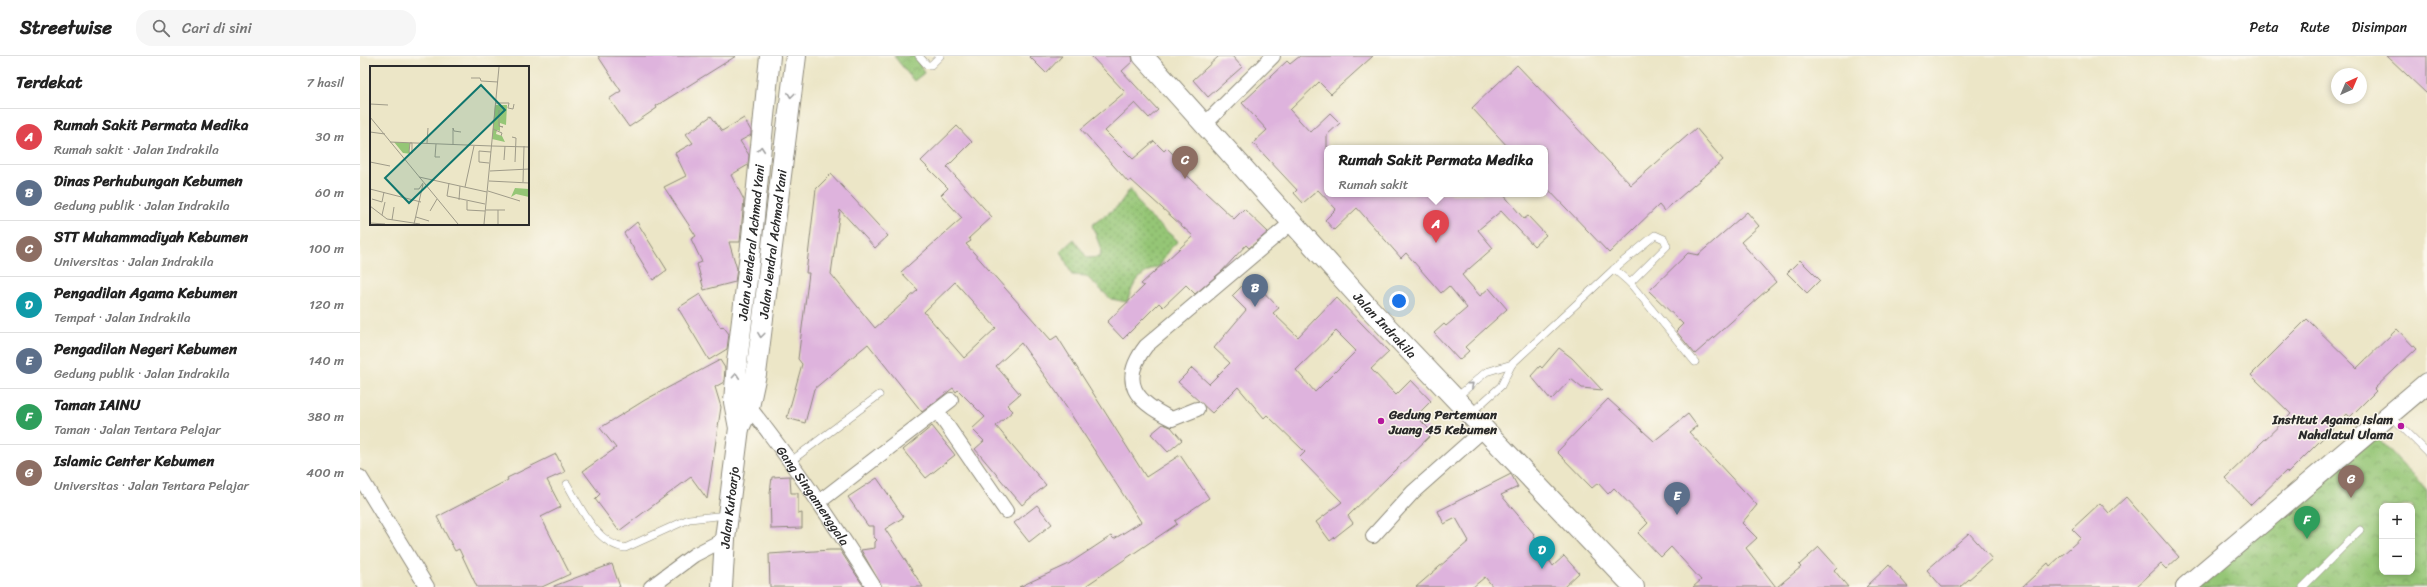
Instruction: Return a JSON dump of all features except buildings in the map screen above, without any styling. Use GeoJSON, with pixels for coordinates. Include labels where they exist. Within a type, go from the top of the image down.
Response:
{"type":"FeatureCollection","features":[{"type":"Feature","properties":{"kind":"main road","name":"Jalan Jenderal Achmad Yani"},"geometry":{"type":"LineString","coordinates":[[739,428],[770,56]]}},
{"type":"Feature","properties":{"kind":"main road","name":"Jalan Jendral Achmad Yani"},"geometry":{"type":"LineString","coordinates":[[742,404],[756,374],[796,56]]}},
{"type":"Feature","properties":{"kind":"main road","name":"Jalan Indrakila"},"geometry":{"type":"LineString","coordinates":[[1143,56],[1205,124],[1291,223],[1455,399],[1634,587]]}},
{"type":"Feature","properties":{"kind":"main road"},"geometry":{"type":"LineString","coordinates":[[2186,587],[2427,383]]}},
{"type":"Feature","properties":{"kind":"main road","name":"Jalan Kutoarjo"},"geometry":{"type":"LineString","coordinates":[[722,587],[725,539],[739,428]]}},
{"type":"Feature","properties":{"kind":"street"},"geometry":{"type":"LineString","coordinates":[[1205,124],[1273,56]]}},
{"type":"Feature","properties":{"kind":"street"},"geometry":{"type":"LineString","coordinates":[[1197,409],[1172,419],[1151,409],[1138,395],[1130,377],[1136,359],[1146,346],[1291,223]]}},
{"type":"Feature","properties":{"kind":"street"},"geometry":{"type":"LineString","coordinates":[[820,502],[951,400]]}},
{"type":"Feature","properties":{"kind":"street","name":"Gang Singamenggala"},"geometry":{"type":"LineString","coordinates":[[742,404],[791,461],[820,502],[874,587]]}},
{"type":"Feature","properties":{"kind":"street"},"geometry":{"type":"LineString","coordinates":[[936,411],[1006,511]]}},
{"type":"Feature","properties":{"kind":"street"},"geometry":{"type":"LineString","coordinates":[[1373,536],[1419,487],[1484,429]]}},
{"type":"Feature","properties":{"kind":"street"},"geometry":{"type":"LineString","coordinates":[[360,477],[428,587]]}},
{"type":"Feature","properties":{"kind":"street"},"geometry":{"type":"LineString","coordinates":[[650,587],[694,554],[725,539]]}},
{"type":"Feature","properties":{"kind":"lane"},"geometry":{"type":"LineString","coordinates":[[919,56],[926,65],[931,65],[940,56]]}},
{"type":"Feature","properties":{"kind":"lane"},"geometry":{"type":"LineString","coordinates":[[1470,414],[1501,386],[1512,364],[1614,269],[1655,235],[1664,239],[1667,246],[1664,251],[1630,283]]}},
{"type":"Feature","properties":{"kind":"lane"},"geometry":{"type":"LineString","coordinates":[[1614,269],[1630,283],[1695,362]]}},
{"type":"Feature","properties":{"kind":"lane"},"geometry":{"type":"LineString","coordinates":[[1455,399],[1486,372],[1512,364]]}},
{"type":"Feature","properties":{"kind":"lane"},"geometry":{"type":"LineString","coordinates":[[791,461],[879,395]]}},
{"type":"Feature","properties":{"kind":"lane"},"geometry":{"type":"LineString","coordinates":[[2390,414],[2427,452]]}},
{"type":"Feature","properties":{"kind":"lane"},"geometry":{"type":"LineString","coordinates":[[567,484],[593,526],[607,540],[617,547],[625,548],[689,519],[729,515]]}},
{"type":"Feature","properties":{"kind":"lane"},"geometry":{"type":"LineString","coordinates":[[2303,587],[2360,530]]}},
{"type":"Feature","properties":{"kind":"green space"},"geometry":{"type":"Polygon","coordinates":[[[894,56],[915,56],[924,73],[914,81],[894,56]]]}},
{"type":"Feature","properties":{"kind":"green space"},"geometry":{"type":"Polygon","coordinates":[[[1130,189],[1144,212],[1178,241],[1168,251],[1160,266],[1147,272],[1138,279],[1127,302],[1111,299],[1086,276],[1072,275],[1061,251],[1074,239],[1087,258],[1100,257],[1101,249],[1092,225],[1118,206],[1130,189]]]}},
{"type":"Feature","properties":{"kind":"green space"},"geometry":{"type":"Polygon","coordinates":[[[2367,426],[2427,490],[2427,587],[2181,587],[2367,426]]]}},
{"type":"Feature","properties":{"kind":"place","name":"STT Muhammadiyah Kebumen"},"geometry":{"type":"Point","coordinates":[1185,179]}},
{"type":"Feature","properties":{"kind":"place","name":"Rumah Sakit Permata Medika"},"geometry":{"type":"Point","coordinates":[1436,243]}},
{"type":"Feature","properties":{"kind":"place","name":"Dinas Perhubungan Kebumen"},"geometry":{"type":"Point","coordinates":[1255,307]}},
{"type":"Feature","properties":{"kind":"place","name":"Gedung Pertemuan Juang 45 Kebumen"},"geometry":{"type":"Point","coordinates":[1381,421]}},
{"type":"Feature","properties":{"kind":"place","name":"Institut Agama Islam Nahdlatul Ulama"},"geometry":{"type":"Point","coordinates":[2401,426]}},
{"type":"Feature","properties":{"kind":"place","name":"Islamic Center Kebumen"},"geometry":{"type":"Point","coordinates":[2351,498]}},
{"type":"Feature","properties":{"kind":"place","name":"Pengadilan Negeri Kebumen"},"geometry":{"type":"Point","coordinates":[1677,515]}},
{"type":"Feature","properties":{"kind":"place","name":"Taman IAINU"},"geometry":{"type":"Point","coordinates":[2307,539]}},
{"type":"Feature","properties":{"kind":"place","name":"Pengadilan Agama Kebumen"},"geometry":{"type":"Point","coordinates":[1542,569]}}]}
